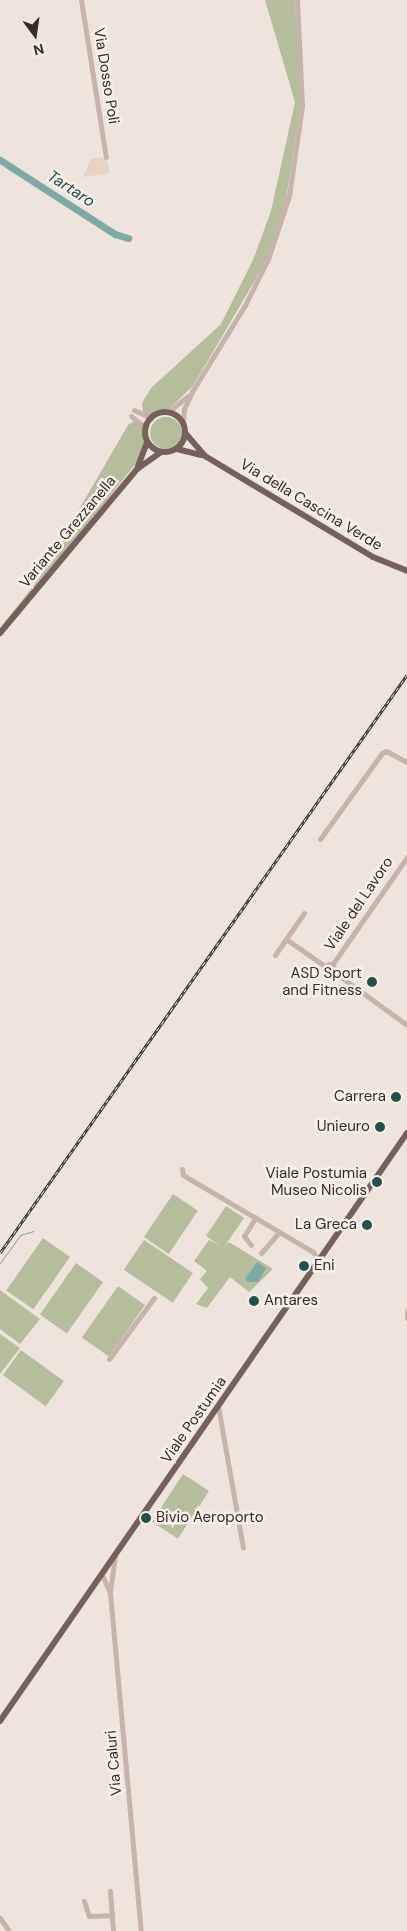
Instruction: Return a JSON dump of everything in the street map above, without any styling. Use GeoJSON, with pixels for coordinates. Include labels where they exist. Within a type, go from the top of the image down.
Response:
{"type":"FeatureCollection","features":[{"type":"Feature","properties":{"kind":"main road"},"geometry":{"type":"LineString","coordinates":[[146,428],[151,418],[168,412],[183,423],[186,434],[205,456]]}},
{"type":"Feature","properties":{"kind":"main road","name":"Variante Grezzanella"},"geometry":{"type":"LineString","coordinates":[[137,469],[147,442],[146,428]]}},
{"type":"Feature","properties":{"kind":"main road"},"geometry":{"type":"LineString","coordinates":[[186,434],[177,449],[205,456]]}},
{"type":"Feature","properties":{"kind":"main road"},"geometry":{"type":"LineString","coordinates":[[147,442],[161,452]]}},
{"type":"Feature","properties":{"kind":"main road","name":"Variante Grezzanella"},"geometry":{"type":"LineString","coordinates":[[0,633],[137,469],[161,452],[177,449]]}},
{"type":"Feature","properties":{"kind":"main road","name":"Via della Cascina Verde"},"geometry":{"type":"LineString","coordinates":[[205,456],[373,557],[407,571]]}},
{"type":"Feature","properties":{"kind":"main road","name":"Viale Postumia"},"geometry":{"type":"LineString","coordinates":[[0,1721],[407,1133]]}},
{"type":"Feature","properties":{"kind":"street","name":"Via Dosso Poli"},"geometry":{"type":"LineString","coordinates":[[81,0],[106,157]]}},
{"type":"Feature","properties":{"kind":"street"},"geometry":{"type":"LineString","coordinates":[[183,423],[184,409],[193,390],[257,283],[289,196],[302,106],[297,0]]}},
{"type":"Feature","properties":{"kind":"street"},"geometry":{"type":"LineString","coordinates":[[168,412],[193,390]]}},
{"type":"Feature","properties":{"kind":"street"},"geometry":{"type":"LineString","coordinates":[[134,410],[151,418]]}},
{"type":"Feature","properties":{"kind":"street"},"geometry":{"type":"LineString","coordinates":[[131,416],[141,421],[146,428]]}},
{"type":"Feature","properties":{"kind":"street"},"geometry":{"type":"LineString","coordinates":[[320,839],[382,752],[386,751],[407,762]]}},
{"type":"Feature","properties":{"kind":"street","name":"Viale del Lavoro"},"geometry":{"type":"LineString","coordinates":[[332,965],[407,857]]}},
{"type":"Feature","properties":{"kind":"street"},"geometry":{"type":"LineString","coordinates":[[275,955],[304,913]]}},
{"type":"Feature","properties":{"kind":"street","name":"Viale del Lavoro"},"geometry":{"type":"LineString","coordinates":[[286,939],[326,967],[327,973],[334,972],[407,1025]]}},
{"type":"Feature","properties":{"kind":"street"},"geometry":{"type":"LineString","coordinates":[[326,967],[332,965],[334,972]]}},
{"type":"Feature","properties":{"kind":"street"},"geometry":{"type":"LineString","coordinates":[[182,1169],[183,1175],[313,1252],[319,1261]]}},
{"type":"Feature","properties":{"kind":"street"},"geometry":{"type":"LineString","coordinates":[[252,1245],[244,1236],[256,1217]]}},
{"type":"Feature","properties":{"kind":"street"},"geometry":{"type":"LineString","coordinates":[[262,1253],[279,1232]]}},
{"type":"Feature","properties":{"kind":"street"},"geometry":{"type":"LineString","coordinates":[[109,1359],[154,1298]]}},
{"type":"Feature","properties":{"kind":"street"},"geometry":{"type":"LineString","coordinates":[[407,1311],[407,1318]]}},
{"type":"Feature","properties":{"kind":"street"},"geometry":{"type":"LineString","coordinates":[[218,1406],[243,1548]]}},
{"type":"Feature","properties":{"kind":"street","name":"Via Caluri"},"geometry":{"type":"LineString","coordinates":[[108,1590],[115,1556]]}},
{"type":"Feature","properties":{"kind":"street"},"geometry":{"type":"LineString","coordinates":[[102,1575],[110,1580]]}},
{"type":"Feature","properties":{"kind":"street","name":"Via Caluri"},"geometry":{"type":"LineString","coordinates":[[102,1575],[108,1590],[141,1931]]}},
{"type":"Feature","properties":{"kind":"street"},"geometry":{"type":"LineString","coordinates":[[90,1592],[98,1587],[108,1590]]}},
{"type":"Feature","properties":{"kind":"street"},"geometry":{"type":"LineString","coordinates":[[110,1891],[113,1931]]}},
{"type":"Feature","properties":{"kind":"street"},"geometry":{"type":"LineString","coordinates":[[84,1901],[90,1916],[112,1915]]}},
{"type":"Feature","properties":{"kind":"street"},"geometry":{"type":"LineString","coordinates":[[0,1918],[9,1931]]}},
{"type":"Feature","properties":{"kind":"green space"},"geometry":{"type":"Polygon","coordinates":[[[265,0],[295,0],[301,101],[286,200],[265,263],[193,386],[169,409],[148,415],[143,412],[142,403],[151,388],[221,324],[253,260],[271,211],[295,102],[265,0]]]}},
{"type":"Feature","properties":{"kind":"green space"},"geometry":{"type":"Polygon","coordinates":[[[166,417],[172,418],[177,422],[181,427],[181,439],[177,444],[172,448],[166,449],[160,448],[155,444],[151,439],[150,433],[151,427],[155,422],[160,418],[166,417]]]}},
{"type":"Feature","properties":{"kind":"green space"},"geometry":{"type":"Polygon","coordinates":[[[134,421],[144,426],[146,442],[141,457],[47,575],[0,628],[38,580],[128,425],[134,421]]]}},
{"type":"Feature","properties":{"kind":"green space"},"geometry":{"type":"Polygon","coordinates":[[[173,1194],[198,1211],[169,1254],[144,1237],[173,1194]]]}},
{"type":"Feature","properties":{"kind":"green space"},"geometry":{"type":"Polygon","coordinates":[[[226,1206],[244,1218],[224,1247],[229,1242],[273,1269],[249,1292],[230,1277],[207,1308],[196,1304],[208,1288],[200,1279],[207,1271],[194,1261],[209,1240],[219,1245],[206,1236],[226,1206]]]}},
{"type":"Feature","properties":{"kind":"green space"},"geometry":{"type":"Polygon","coordinates":[[[43,1238],[70,1257],[33,1309],[6,1290],[43,1238]]]}},
{"type":"Feature","properties":{"kind":"green space"},"geometry":{"type":"Polygon","coordinates":[[[144,1240],[193,1273],[173,1303],[124,1270],[144,1240]]]}},
{"type":"Feature","properties":{"kind":"green space"},"geometry":{"type":"Polygon","coordinates":[[[76,1263],[103,1282],[67,1334],[40,1315],[76,1263]]]}},
{"type":"Feature","properties":{"kind":"green space"},"geometry":{"type":"Polygon","coordinates":[[[118,1286],[145,1305],[109,1357],[82,1338],[118,1286]]]}},
{"type":"Feature","properties":{"kind":"green space"},"geometry":{"type":"Polygon","coordinates":[[[0,1290],[40,1319],[20,1344],[0,1329],[0,1290]]]}},
{"type":"Feature","properties":{"kind":"green space"},"geometry":{"type":"Polygon","coordinates":[[[0,1334],[20,1348],[0,1374],[0,1334]]]}},
{"type":"Feature","properties":{"kind":"green space"},"geometry":{"type":"Polygon","coordinates":[[[21,1350],[64,1381],[46,1406],[3,1375],[21,1350]]]}},
{"type":"Feature","properties":{"kind":"green space"},"geometry":{"type":"Polygon","coordinates":[[[183,1474],[209,1491],[178,1539],[152,1522],[183,1474]]]}},
{"type":"Feature","properties":{"kind":"shaded area"},"geometry":{"type":"Polygon","coordinates":[[[106,157],[110,173],[83,177],[91,159],[106,157]]]}},
{"type":"Feature","properties":{"kind":"water"},"geometry":{"type":"Polygon","coordinates":[[[257,1262],[266,1268],[258,1282],[248,1282],[245,1279],[257,1262]]]}},
{"type":"Feature","properties":{"kind":"waterway","name":"Tartaro"},"geometry":{"type":"LineString","coordinates":[[0,160],[115,234],[128,238]]}},
{"type":"Feature","properties":{"kind":"waterway"},"geometry":{"type":"LineString","coordinates":[[0,1263],[20,1235],[33,1231]]}},
{"type":"Feature","properties":{"kind":"railway"},"geometry":{"type":"LineString","coordinates":[[0,1253],[407,675]]}},
{"type":"Feature","properties":{"kind":"place","name":"ASD Sport and Fitness"},"geometry":{"type":"Point","coordinates":[372,982]}},
{"type":"Feature","properties":{"kind":"place","name":"Carrera"},"geometry":{"type":"Point","coordinates":[396,1097]}},
{"type":"Feature","properties":{"kind":"place","name":"Unieuro"},"geometry":{"type":"Point","coordinates":[380,1127]}},
{"type":"Feature","properties":{"kind":"place","name":"Viale Postumia Museo Nicolis"},"geometry":{"type":"Point","coordinates":[377,1182]}},
{"type":"Feature","properties":{"kind":"place","name":"La Greca"},"geometry":{"type":"Point","coordinates":[367,1225]}},
{"type":"Feature","properties":{"kind":"place","name":"Eni"},"geometry":{"type":"Point","coordinates":[304,1266]}},
{"type":"Feature","properties":{"kind":"place","name":"Antares"},"geometry":{"type":"Point","coordinates":[254,1301]}},
{"type":"Feature","properties":{"kind":"place","name":"Bivio Aeroporto"},"geometry":{"type":"Point","coordinates":[146,1518]}}]}
